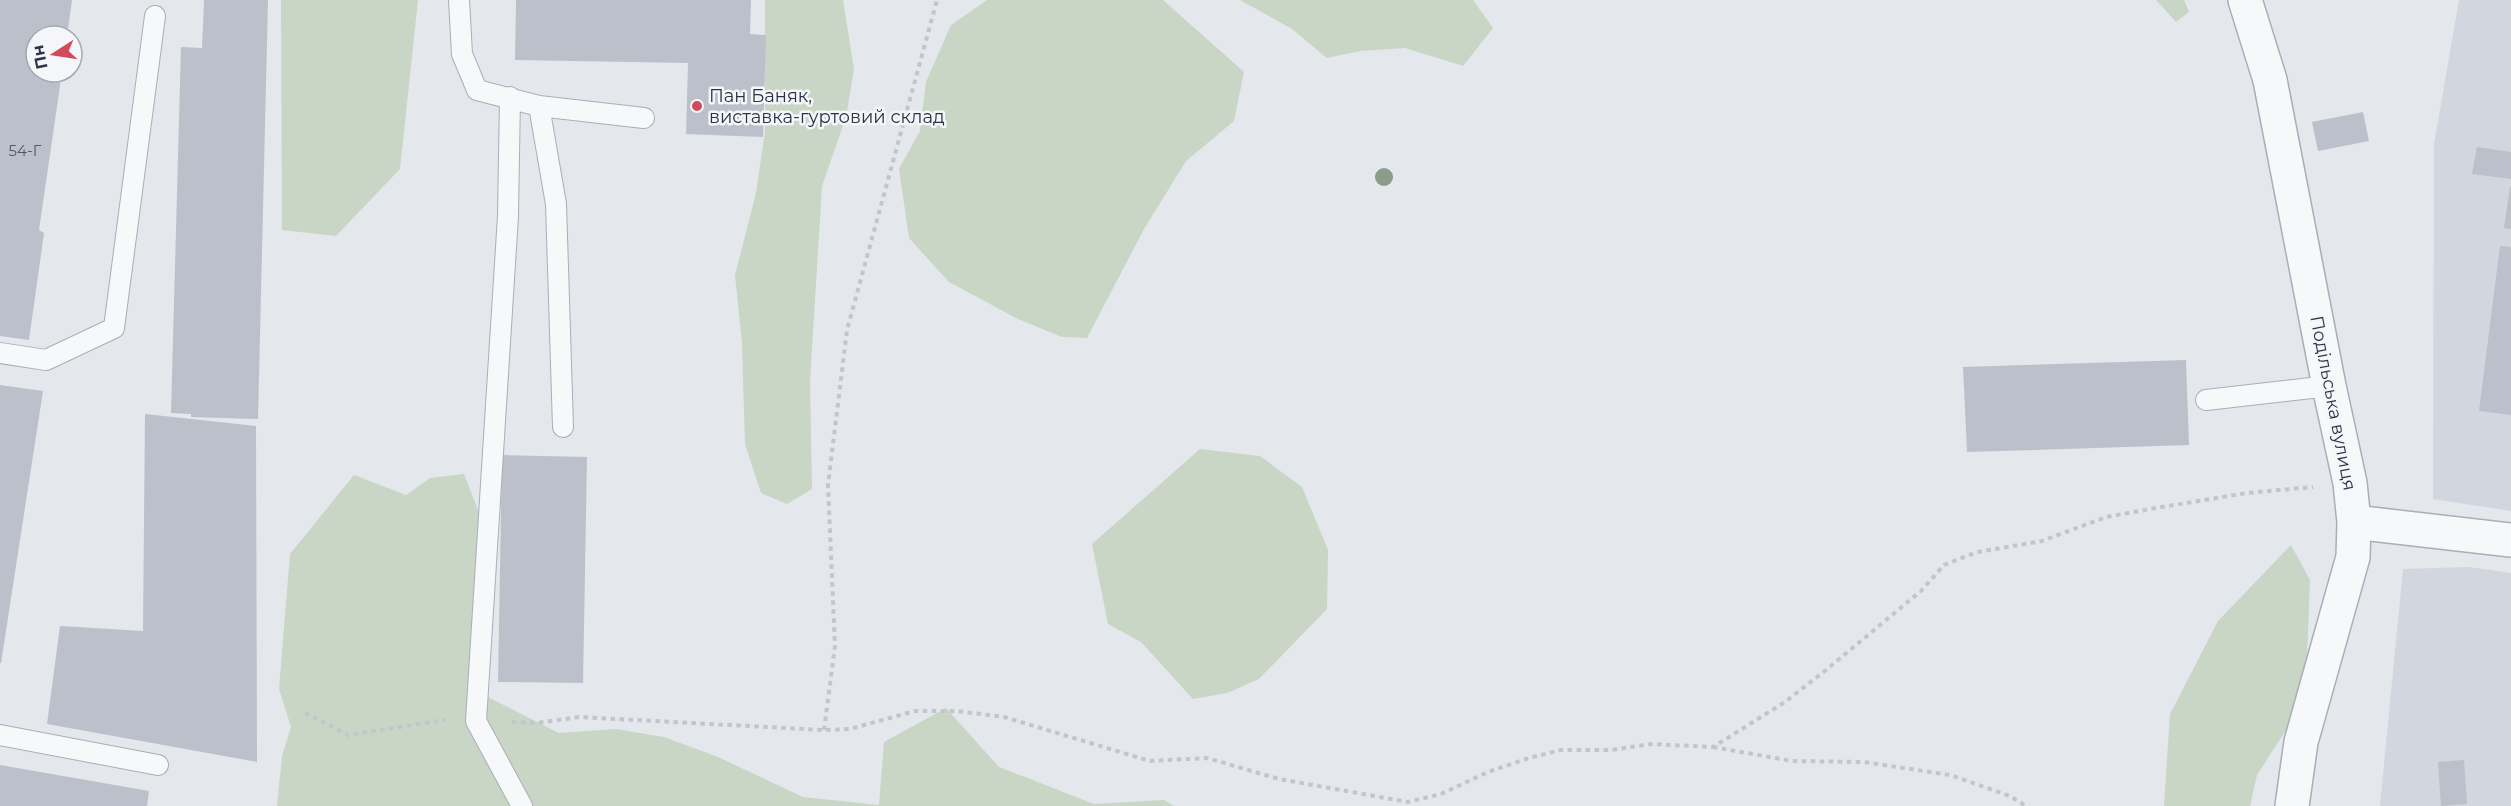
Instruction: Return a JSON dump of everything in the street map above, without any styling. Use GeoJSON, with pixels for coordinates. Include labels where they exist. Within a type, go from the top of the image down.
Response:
{"type":"FeatureCollection","features":[{"type":"Feature","properties":{"kind":"street","name":"Подільська вулиця"},"geometry":{"type":"LineString","coordinates":[[2246,0],[2270,80],[2350,483],[2354,522],[2353,557],[2301,742],[2292,806]]}},
{"type":"Feature","properties":{"kind":"street"},"geometry":{"type":"LineString","coordinates":[[2354,522],[2511,540]]}},
{"type":"Feature","properties":{"kind":"lane"},"geometry":{"type":"LineString","coordinates":[[459,0],[462,54],[477,90],[539,105],[644,118]]}},
{"type":"Feature","properties":{"kind":"lane"},"geometry":{"type":"LineString","coordinates":[[0,353],[46,360],[114,328],[155,16]]}},
{"type":"Feature","properties":{"kind":"lane"},"geometry":{"type":"LineString","coordinates":[[510,97],[508,216],[476,721],[522,806]]}},
{"type":"Feature","properties":{"kind":"lane"},"geometry":{"type":"LineString","coordinates":[[539,105],[556,204],[563,427]]}},
{"type":"Feature","properties":{"kind":"lane"},"geometry":{"type":"LineString","coordinates":[[2206,400],[2329,386]]}},
{"type":"Feature","properties":{"kind":"lane"},"geometry":{"type":"LineString","coordinates":[[0,735],[158,765]]}},
{"type":"Feature","properties":{"kind":"path"},"geometry":{"type":"LineString","coordinates":[[824,730],[835,646],[828,485],[847,330],[937,0]]}},
{"type":"Feature","properties":{"kind":"path"},"geometry":{"type":"LineString","coordinates":[[1713,747],[1785,702],[1826,670],[1921,591],[1944,565],[1977,552],[2042,541],[2106,517],[2247,494],[2350,483]]}},
{"type":"Feature","properties":{"kind":"path"},"geometry":{"type":"LineString","coordinates":[[305,713],[348,735],[446,720],[537,723],[579,717],[824,730],[850,729],[915,711],[957,711],[1004,717],[1150,761],[1207,758],[1279,779],[1408,802],[1441,794],[1488,772],[1562,750],[1611,750],[1651,744],[1713,747],[1792,761],[1864,762],[1950,775],[2010,796],[2026,806]]}},
{"type":"Feature","properties":{"kind":"shaded area"},"geometry":{"type":"Polygon","coordinates":[[[2459,0],[2511,0],[2511,511],[2433,499],[2434,144],[2459,0]]]}},
{"type":"Feature","properties":{"kind":"shaded area"},"geometry":{"type":"Polygon","coordinates":[[[2469,567],[2511,573],[2511,806],[2380,806],[2403,569],[2469,567]]]}},
{"type":"Feature","properties":{"kind":"green space"},"geometry":{"type":"Polygon","coordinates":[[[281,0],[418,0],[400,169],[336,236],[282,230],[281,0]]]}},
{"type":"Feature","properties":{"kind":"green space"},"geometry":{"type":"Polygon","coordinates":[[[765,0],[843,0],[854,69],[846,117],[822,186],[810,381],[812,489],[787,504],[761,493],[745,444],[742,343],[735,275],[756,193],[765,131],[765,0]]]}},
{"type":"Feature","properties":{"kind":"green space"},"geometry":{"type":"Polygon","coordinates":[[[987,0],[1163,0],[1244,72],[1234,121],[1186,161],[1144,229],[1087,338],[1062,337],[1018,319],[949,282],[909,238],[899,169],[920,131],[926,82],[951,25],[987,0]]]}},
{"type":"Feature","properties":{"kind":"green space"},"geometry":{"type":"Polygon","coordinates":[[[1240,0],[1473,0],[1493,28],[1463,66],[1405,48],[1360,51],[1327,58],[1292,29],[1240,0]]]}},
{"type":"Feature","properties":{"kind":"green space"},"geometry":{"type":"Polygon","coordinates":[[[2156,0],[2184,0],[2189,12],[2176,22],[2156,0]]]}},
{"type":"Feature","properties":{"kind":"green space"},"geometry":{"type":"Polygon","coordinates":[[[1200,449],[1260,456],[1302,487],[1328,550],[1327,609],[1259,679],[1227,693],[1193,699],[1141,642],[1108,624],[1092,544],[1200,449]]]}},
{"type":"Feature","properties":{"kind":"green space"},"geometry":{"type":"Polygon","coordinates":[[[464,474],[485,528],[480,693],[559,733],[616,729],[664,737],[718,757],[803,797],[879,805],[884,742],[946,708],[999,767],[1094,804],[1164,800],[1174,806],[277,806],[282,756],[291,727],[279,689],[290,554],[354,475],[406,495],[430,478],[464,474]]]}},
{"type":"Feature","properties":{"kind":"green space"},"geometry":{"type":"Polygon","coordinates":[[[2291,545],[2310,580],[2307,658],[2297,713],[2257,775],[2250,806],[2164,806],[2170,714],[2218,621],[2291,545]]]}},
{"type":"Feature","properties":{"kind":"building"},"geometry":{"type":"Polygon","coordinates":[[[0,0],[72,0],[69,24],[24,24],[24,84],[60,84],[39,230],[44,233],[29,340],[0,336],[0,0]]]}},
{"type":"Feature","properties":{"kind":"building"},"geometry":{"type":"Polygon","coordinates":[[[204,0],[268,0],[258,419],[191,417],[191,414],[171,413],[181,47],[202,48],[204,0]]]}},
{"type":"Feature","properties":{"kind":"building"},"geometry":{"type":"Polygon","coordinates":[[[516,0],[751,0],[750,34],[766,35],[763,137],[686,134],[688,63],[515,60],[516,0]]]}},
{"type":"Feature","properties":{"kind":"building"},"geometry":{"type":"Polygon","coordinates":[[[2363,112],[2369,141],[2318,151],[2312,122],[2363,112]]]}},
{"type":"Feature","properties":{"kind":"building"},"geometry":{"type":"Polygon","coordinates":[[[2477,147],[2511,152],[2511,179],[2472,174],[2477,147]]]}},
{"type":"Feature","properties":{"kind":"building"},"geometry":{"type":"Polygon","coordinates":[[[2511,187],[2511,229],[2504,228],[2511,187]]]}},
{"type":"Feature","properties":{"kind":"building"},"geometry":{"type":"Polygon","coordinates":[[[2500,246],[2511,247],[2511,415],[2479,411],[2500,246]]]}},
{"type":"Feature","properties":{"kind":"building"},"geometry":{"type":"Polygon","coordinates":[[[2186,360],[2189,445],[1967,452],[1963,367],[2186,360]]]}},
{"type":"Feature","properties":{"kind":"building"},"geometry":{"type":"Polygon","coordinates":[[[0,385],[43,391],[1,663],[0,663],[0,385]]]}},
{"type":"Feature","properties":{"kind":"building"},"geometry":{"type":"Polygon","coordinates":[[[145,414],[256,426],[257,762],[47,724],[60,626],[143,631],[145,414]]]}},
{"type":"Feature","properties":{"kind":"building"},"geometry":{"type":"Polygon","coordinates":[[[502,455],[587,457],[583,683],[498,682],[502,455]]]}},
{"type":"Feature","properties":{"kind":"building"},"geometry":{"type":"Polygon","coordinates":[[[2464,760],[2467,804],[2441,806],[2438,762],[2464,760]]]}},
{"type":"Feature","properties":{"kind":"building"},"geometry":{"type":"Polygon","coordinates":[[[0,765],[149,791],[147,806],[0,806],[0,765]]]}},
{"type":"Feature","properties":{"kind":"place","name":"Пан Баняк, виставка-гуртовий склад"},"geometry":{"type":"Point","coordinates":[697,106]}}]}
